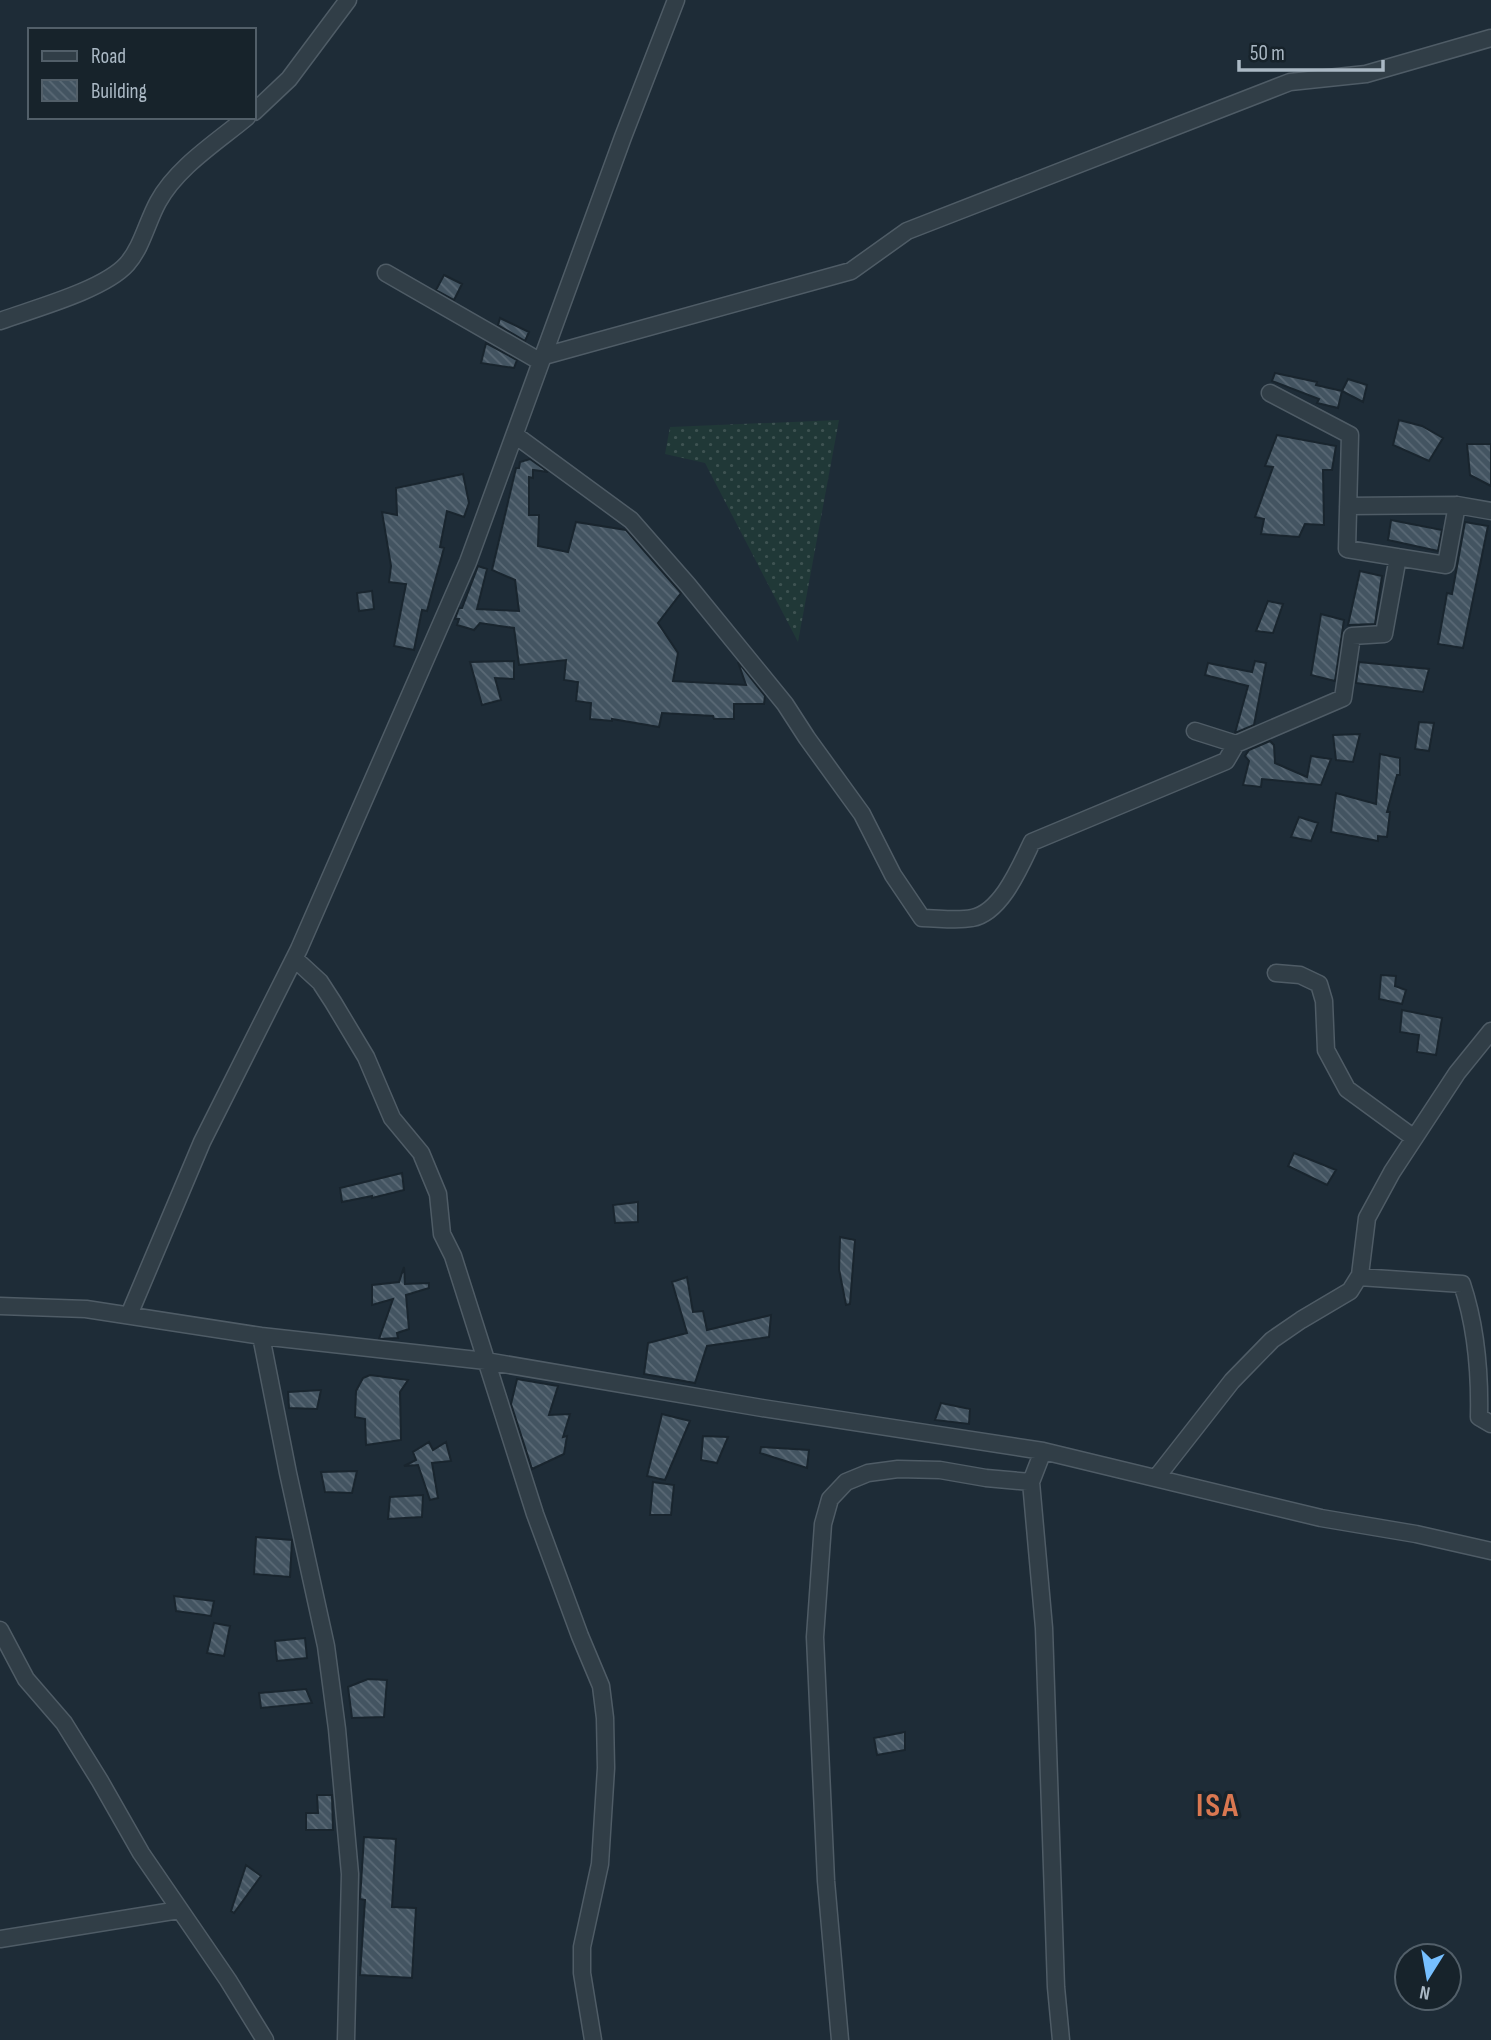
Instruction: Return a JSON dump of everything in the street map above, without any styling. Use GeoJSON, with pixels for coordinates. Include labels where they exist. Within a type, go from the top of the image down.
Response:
{"type":"FeatureCollection","features":[{"type":"Feature","properties":{"kind":"street"},"geometry":{"type":"LineString","coordinates":[[256,110],[289,79],[348,0]]}},
{"type":"Feature","properties":{"kind":"street"},"geometry":{"type":"LineString","coordinates":[[129,1315],[202,1142],[295,958],[468,562],[676,0]]}},
{"type":"Feature","properties":{"kind":"street"},"geometry":{"type":"LineString","coordinates":[[386,273],[542,359],[851,271],[907,231],[1290,82],[1366,74],[1491,37]]}},
{"type":"Feature","properties":{"kind":"street"},"geometry":{"type":"LineString","coordinates":[[0,321],[79,292],[111,277],[127,264],[158,201],[172,181],[245,119]]}},
{"type":"Feature","properties":{"kind":"street"},"geometry":{"type":"LineString","coordinates":[[1270,393],[1350,435],[1348,549],[1446,565],[1457,505]]}},
{"type":"Feature","properties":{"kind":"street"},"geometry":{"type":"LineString","coordinates":[[515,435],[631,520],[688,585],[785,704],[862,814],[893,875],[922,918],[973,918],[993,909],[1019,870],[1032,842],[1226,761],[1236,744],[1343,698],[1352,636],[1384,634],[1398,557]]}},
{"type":"Feature","properties":{"kind":"street"},"geometry":{"type":"LineString","coordinates":[[1348,506],[1457,505],[1491,511]]}},
{"type":"Feature","properties":{"kind":"street"},"geometry":{"type":"LineString","coordinates":[[1195,731],[1236,744]]}},
{"type":"Feature","properties":{"kind":"street"},"geometry":{"type":"LineString","coordinates":[[295,958],[320,982],[333,1002],[359,1045],[392,1118],[421,1153],[438,1194],[442,1234],[453,1256],[535,1514],[601,1686],[606,1768],[600,1864],[582,1947],[582,1973],[593,2040]]}},
{"type":"Feature","properties":{"kind":"street"},"geometry":{"type":"LineString","coordinates":[[1276,973],[1300,975],[1319,984],[1324,1000],[1326,1050],[1348,1089],[1414,1138]]}},
{"type":"Feature","properties":{"kind":"street"},"geometry":{"type":"LineString","coordinates":[[1156,1478],[1232,1381],[1272,1340],[1301,1320],[1346,1296],[1359,1278],[1367,1218],[1414,1138],[1457,1073],[1491,1031]]}},
{"type":"Feature","properties":{"kind":"street"},"geometry":{"type":"LineString","coordinates":[[1359,1278],[1462,1284],[1473,1332],[1479,1381],[1479,1417],[1491,1424]]}},
{"type":"Feature","properties":{"kind":"street"},"geometry":{"type":"LineString","coordinates":[[0,1306],[86,1309],[261,1336],[486,1361],[775,1410],[1044,1451],[1321,1518],[1491,1550]]}},
{"type":"Feature","properties":{"kind":"street"},"geometry":{"type":"LineString","coordinates":[[261,1336],[326,1646],[337,1729],[350,1874],[346,2040]]}},
{"type":"Feature","properties":{"kind":"street"},"geometry":{"type":"LineString","coordinates":[[1044,1451],[1031,1482],[1045,1641],[1056,1973],[1062,2040]]}},
{"type":"Feature","properties":{"kind":"street"},"geometry":{"type":"LineString","coordinates":[[840,2040],[826,1881],[815,1637],[823,1524],[830,1499],[846,1482],[868,1473],[898,1469],[940,1470],[1031,1482]]}},
{"type":"Feature","properties":{"kind":"street"},"geometry":{"type":"LineString","coordinates":[[0,1630],[4,1645],[26,1679],[64,1723],[141,1853],[228,1980],[265,2040]]}},
{"type":"Feature","properties":{"kind":"street"},"geometry":{"type":"LineString","coordinates":[[0,1939],[179,1910]]}},
{"type":"Feature","properties":{"kind":"green space"},"geometry":{"type":"Polygon","coordinates":[[[839,420],[798,642],[705,463],[665,454],[670,427],[839,420]]]}},
{"type":"Feature","properties":{"kind":"building"},"geometry":{"type":"Polygon","coordinates":[[[444,275],[462,284],[454,300],[436,290],[444,275]]]}},
{"type":"Feature","properties":{"kind":"building"},"geometry":{"type":"Polygon","coordinates":[[[500,318],[529,332],[525,341],[498,325],[500,318]]]}},
{"type":"Feature","properties":{"kind":"building"},"geometry":{"type":"Polygon","coordinates":[[[486,343],[517,360],[514,368],[481,363],[486,343]]]}},
{"type":"Feature","properties":{"kind":"building"},"geometry":{"type":"Polygon","coordinates":[[[1275,373],[1317,382],[1316,385],[1342,391],[1338,408],[1317,403],[1319,399],[1272,381],[1275,373]]]}},
{"type":"Feature","properties":{"kind":"building"},"geometry":{"type":"Polygon","coordinates":[[[1348,379],[1367,385],[1363,402],[1342,391],[1348,379]]]}},
{"type":"Feature","properties":{"kind":"building"},"geometry":{"type":"Polygon","coordinates":[[[1399,420],[1422,426],[1443,438],[1429,461],[1393,445],[1399,420]]]}},
{"type":"Feature","properties":{"kind":"building"},"geometry":{"type":"Polygon","coordinates":[[[1277,435],[1336,446],[1332,470],[1323,470],[1324,525],[1305,524],[1299,537],[1261,534],[1264,519],[1255,517],[1273,467],[1265,466],[1277,435]]]}},
{"type":"Feature","properties":{"kind":"building"},"geometry":{"type":"Polygon","coordinates":[[[1467,444],[1491,444],[1491,486],[1470,475],[1467,444]]]}},
{"type":"Feature","properties":{"kind":"building"},"geometry":{"type":"Polygon","coordinates":[[[530,459],[548,472],[533,470],[533,478],[529,477],[529,515],[539,515],[538,546],[568,552],[576,522],[626,530],[681,593],[658,623],[678,653],[673,681],[746,685],[738,662],[765,696],[764,704],[734,704],[734,719],[662,713],[659,727],[612,719],[590,719],[591,703],[576,701],[578,682],[564,680],[566,660],[519,665],[514,628],[480,623],[474,630],[457,625],[459,619],[455,619],[478,566],[487,569],[477,609],[519,611],[515,580],[492,570],[516,468],[519,468],[520,462],[530,459]]]}},
{"type":"Feature","properties":{"kind":"building"},"geometry":{"type":"Polygon","coordinates":[[[463,474],[469,503],[464,517],[447,511],[440,547],[444,548],[427,611],[422,610],[414,650],[394,646],[406,584],[389,582],[391,566],[382,512],[397,515],[396,488],[463,474]]]}},
{"type":"Feature","properties":{"kind":"building"},"geometry":{"type":"Polygon","coordinates":[[[1391,520],[1442,530],[1438,551],[1388,540],[1391,520]]]}},
{"type":"Feature","properties":{"kind":"building"},"geometry":{"type":"Polygon","coordinates":[[[1465,522],[1488,526],[1463,648],[1438,644],[1447,593],[1452,594],[1465,522]]]}},
{"type":"Feature","properties":{"kind":"building"},"geometry":{"type":"Polygon","coordinates":[[[1360,571],[1382,576],[1375,624],[1348,625],[1360,571]]]}},
{"type":"Feature","properties":{"kind":"building"},"geometry":{"type":"Polygon","coordinates":[[[372,591],[374,609],[359,611],[357,593],[372,591]]]}},
{"type":"Feature","properties":{"kind":"building"},"geometry":{"type":"Polygon","coordinates":[[[1268,601],[1283,604],[1273,633],[1256,631],[1268,601]]]}},
{"type":"Feature","properties":{"kind":"building"},"geometry":{"type":"Polygon","coordinates":[[[1321,614],[1344,620],[1335,681],[1311,675],[1321,614]]]}},
{"type":"Feature","properties":{"kind":"building"},"geometry":{"type":"Polygon","coordinates":[[[514,661],[514,679],[495,678],[501,700],[482,705],[470,662],[514,661]]]}},
{"type":"Feature","properties":{"kind":"building"},"geometry":{"type":"Polygon","coordinates":[[[1255,661],[1266,663],[1254,725],[1235,733],[1248,686],[1205,675],[1208,663],[1252,672],[1255,661]]]}},
{"type":"Feature","properties":{"kind":"building"},"geometry":{"type":"Polygon","coordinates":[[[1359,662],[1429,669],[1423,692],[1356,683],[1359,662]]]}},
{"type":"Feature","properties":{"kind":"building"},"geometry":{"type":"Polygon","coordinates":[[[1419,722],[1434,723],[1429,751],[1415,749],[1419,722]]]}},
{"type":"Feature","properties":{"kind":"building"},"geometry":{"type":"Polygon","coordinates":[[[1360,734],[1353,762],[1336,760],[1333,735],[1360,734]]]}},
{"type":"Feature","properties":{"kind":"building"},"geometry":{"type":"Polygon","coordinates":[[[1270,741],[1274,745],[1275,763],[1307,777],[1311,756],[1331,759],[1321,785],[1262,779],[1261,787],[1243,785],[1249,761],[1245,756],[1249,750],[1270,741]]]}},
{"type":"Feature","properties":{"kind":"building"},"geometry":{"type":"Polygon","coordinates":[[[1380,754],[1400,758],[1400,775],[1397,775],[1387,812],[1390,812],[1387,837],[1378,836],[1378,841],[1331,832],[1336,793],[1376,804],[1380,754]]]}},
{"type":"Feature","properties":{"kind":"building"},"geometry":{"type":"Polygon","coordinates":[[[1299,817],[1318,823],[1311,841],[1291,837],[1299,817]]]}},
{"type":"Feature","properties":{"kind":"building"},"geometry":{"type":"Polygon","coordinates":[[[1381,975],[1396,976],[1395,986],[1406,990],[1402,1004],[1379,999],[1381,975]]]}},
{"type":"Feature","properties":{"kind":"building"},"geometry":{"type":"Polygon","coordinates":[[[1402,1010],[1442,1018],[1436,1055],[1417,1052],[1419,1035],[1400,1032],[1402,1010]]]}},
{"type":"Feature","properties":{"kind":"building"},"geometry":{"type":"Polygon","coordinates":[[[1294,1153],[1336,1170],[1327,1185],[1288,1166],[1294,1153]]]}},
{"type":"Feature","properties":{"kind":"building"},"geometry":{"type":"Polygon","coordinates":[[[402,1173],[404,1190],[342,1202],[340,1188],[402,1173]]]}},
{"type":"Feature","properties":{"kind":"building"},"geometry":{"type":"Polygon","coordinates":[[[638,1202],[638,1222],[615,1223],[613,1205],[638,1202]]]}},
{"type":"Feature","properties":{"kind":"building"},"geometry":{"type":"Polygon","coordinates":[[[840,1237],[855,1240],[850,1304],[846,1305],[839,1269],[840,1237]]]}},
{"type":"Feature","properties":{"kind":"building"},"geometry":{"type":"Polygon","coordinates":[[[404,1267],[405,1284],[429,1283],[429,1288],[406,1295],[409,1329],[397,1333],[398,1338],[379,1339],[393,1299],[372,1305],[372,1285],[399,1282],[404,1267]]]}},
{"type":"Feature","properties":{"kind":"building"},"geometry":{"type":"Polygon","coordinates":[[[687,1277],[693,1312],[703,1311],[707,1330],[771,1315],[769,1337],[707,1346],[695,1383],[644,1374],[648,1343],[687,1333],[672,1282],[687,1277]]]}},
{"type":"Feature","properties":{"kind":"building"},"geometry":{"type":"Polygon","coordinates":[[[370,1375],[408,1380],[400,1392],[401,1440],[366,1445],[365,1419],[355,1417],[356,1391],[363,1378],[370,1375]]]}},
{"type":"Feature","properties":{"kind":"building"},"geometry":{"type":"Polygon","coordinates":[[[517,1379],[558,1386],[549,1415],[570,1414],[563,1437],[567,1436],[564,1454],[532,1469],[511,1404],[517,1379]]]}},
{"type":"Feature","properties":{"kind":"building"},"geometry":{"type":"Polygon","coordinates":[[[321,1390],[317,1409],[289,1408],[288,1392],[321,1390]]]}},
{"type":"Feature","properties":{"kind":"building"},"geometry":{"type":"Polygon","coordinates":[[[941,1403],[970,1409],[969,1424],[935,1420],[941,1403]]]}},
{"type":"Feature","properties":{"kind":"building"},"geometry":{"type":"Polygon","coordinates":[[[662,1414],[690,1421],[665,1480],[647,1476],[662,1414]]]}},
{"type":"Feature","properties":{"kind":"building"},"geometry":{"type":"Polygon","coordinates":[[[703,1436],[728,1437],[717,1463],[701,1460],[703,1436]]]}},
{"type":"Feature","properties":{"kind":"building"},"geometry":{"type":"Polygon","coordinates":[[[429,1442],[433,1450],[446,1442],[451,1461],[432,1463],[438,1498],[430,1500],[418,1465],[404,1466],[416,1460],[413,1452],[429,1442]]]}},
{"type":"Feature","properties":{"kind":"building"},"geometry":{"type":"Polygon","coordinates":[[[761,1447],[809,1450],[807,1468],[760,1453],[761,1447]]]}},
{"type":"Feature","properties":{"kind":"building"},"geometry":{"type":"Polygon","coordinates":[[[357,1471],[352,1493],[325,1492],[321,1472],[357,1471]]]}},
{"type":"Feature","properties":{"kind":"building"},"geometry":{"type":"Polygon","coordinates":[[[653,1482],[674,1485],[671,1515],[650,1515],[653,1482]]]}},
{"type":"Feature","properties":{"kind":"building"},"geometry":{"type":"Polygon","coordinates":[[[423,1495],[422,1517],[388,1519],[390,1497],[423,1495]]]}},
{"type":"Feature","properties":{"kind":"building"},"geometry":{"type":"Polygon","coordinates":[[[256,1537],[292,1540],[290,1577],[254,1574],[256,1537]]]}},
{"type":"Feature","properties":{"kind":"building"},"geometry":{"type":"Polygon","coordinates":[[[174,1596],[214,1601],[211,1616],[176,1611],[174,1596]]]}},
{"type":"Feature","properties":{"kind":"building"},"geometry":{"type":"Polygon","coordinates":[[[214,1623],[230,1626],[224,1656],[207,1653],[214,1623]]]}},
{"type":"Feature","properties":{"kind":"building"},"geometry":{"type":"Polygon","coordinates":[[[305,1638],[307,1658],[277,1661],[275,1641],[305,1638]]]}},
{"type":"Feature","properties":{"kind":"building"},"geometry":{"type":"Polygon","coordinates":[[[368,1679],[387,1680],[384,1717],[352,1718],[348,1687],[368,1679]]]}},
{"type":"Feature","properties":{"kind":"building"},"geometry":{"type":"Polygon","coordinates":[[[306,1689],[312,1703],[261,1708],[259,1693],[306,1689]]]}},
{"type":"Feature","properties":{"kind":"building"},"geometry":{"type":"Polygon","coordinates":[[[905,1732],[905,1750],[877,1755],[874,1738],[905,1732]]]}},
{"type":"Feature","properties":{"kind":"building"},"geometry":{"type":"Polygon","coordinates":[[[317,1795],[332,1795],[333,1830],[306,1830],[306,1813],[318,1813],[317,1795]]]}},
{"type":"Feature","properties":{"kind":"building"},"geometry":{"type":"Polygon","coordinates":[[[364,1837],[396,1839],[392,1907],[416,1908],[412,1978],[360,1975],[365,1900],[360,1899],[364,1837]]]}},
{"type":"Feature","properties":{"kind":"building"},"geometry":{"type":"Polygon","coordinates":[[[246,1865],[261,1876],[234,1913],[231,1911],[246,1865]]]}},
{"type":"Feature","properties":{"kind":"district","name":"ISA"},"geometry":{"type":"Point","coordinates":[1218,1804]}}]}
